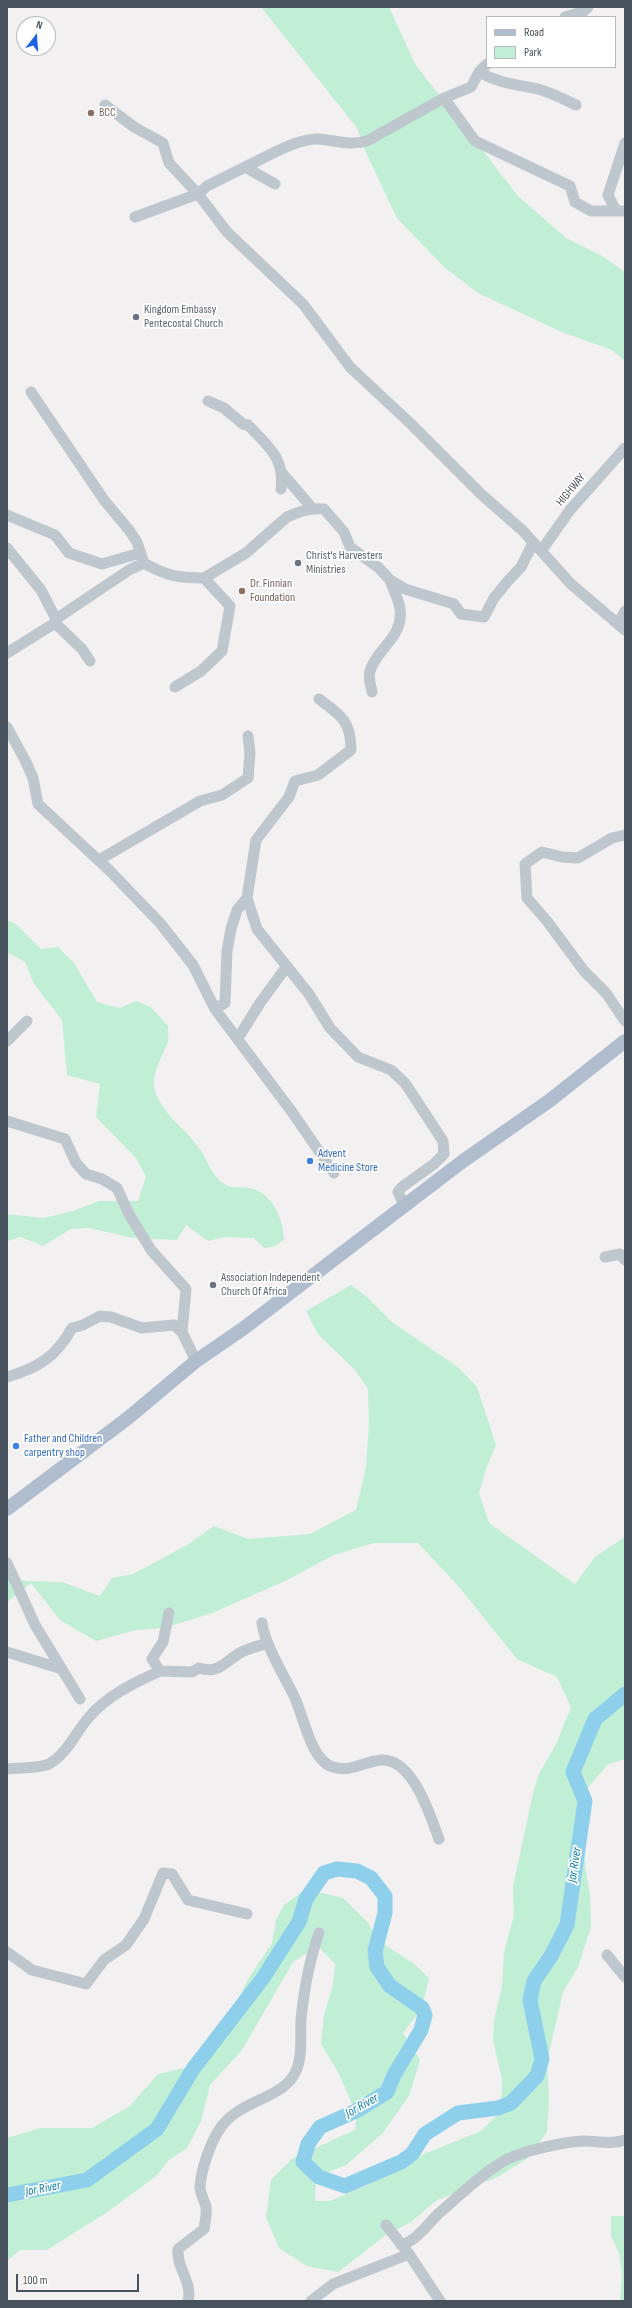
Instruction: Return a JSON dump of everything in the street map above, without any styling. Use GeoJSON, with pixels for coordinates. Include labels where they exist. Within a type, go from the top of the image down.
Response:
{"type":"FeatureCollection","features":[{"type":"Feature","properties":{"kind":"main road"},"geometry":{"type":"LineString","coordinates":[[7,1509],[128,1418],[196,1361],[244,1328],[404,1206],[549,1101],[625,1041]]}},
{"type":"Feature","properties":{"kind":"street"},"geometry":{"type":"LineString","coordinates":[[568,16],[584,11],[588,7]]}},
{"type":"Feature","properties":{"kind":"street"},"geometry":{"type":"LineString","coordinates":[[135,216],[198,194],[207,186],[298,142],[317,139],[355,144],[367,141],[444,98],[470,87],[483,68],[492,79],[512,86],[538,89],[557,95],[576,105]]}},
{"type":"Feature","properties":{"kind":"street"},"geometry":{"type":"LineString","coordinates":[[444,98],[475,141],[570,186],[575,202],[591,211],[620,211]]}},
{"type":"Feature","properties":{"kind":"street"},"geometry":{"type":"LineString","coordinates":[[105,106],[134,127],[163,143],[169,163],[198,194],[227,232],[303,304],[350,367],[412,424],[541,551],[571,584],[621,627],[625,611]]}},
{"type":"Feature","properties":{"kind":"street"},"geometry":{"type":"LineString","coordinates":[[620,211],[608,195],[625,143]]}},
{"type":"Feature","properties":{"kind":"street"},"geometry":{"type":"LineString","coordinates":[[245,167],[275,184]]}},
{"type":"Feature","properties":{"kind":"street"},"geometry":{"type":"LineString","coordinates":[[31,392],[104,500],[129,530],[137,542],[142,558],[162,574],[183,578],[204,578],[246,553],[288,517],[312,508],[324,509],[344,532],[350,547],[379,568],[390,580],[405,589],[454,604],[461,614],[484,617],[498,593],[521,567],[533,543]]}},
{"type":"Feature","properties":{"kind":"street"},"geometry":{"type":"LineString","coordinates":[[208,401],[224,408],[248,425],[275,453],[283,474],[312,508]]}},
{"type":"Feature","properties":{"kind":"street","name":"HIGHWAY"},"geometry":{"type":"LineString","coordinates":[[541,551],[570,510],[625,448]]}},
{"type":"Feature","properties":{"kind":"street"},"geometry":{"type":"LineString","coordinates":[[281,489],[283,474]]}},
{"type":"Feature","properties":{"kind":"street"},"geometry":{"type":"LineString","coordinates":[[7,515],[55,535],[69,553],[102,564],[142,558]]}},
{"type":"Feature","properties":{"kind":"street"},"geometry":{"type":"LineString","coordinates":[[7,548],[41,590],[56,621],[82,649],[90,661]]}},
{"type":"Feature","properties":{"kind":"street"},"geometry":{"type":"LineString","coordinates":[[7,653],[129,570],[142,558]]}},
{"type":"Feature","properties":{"kind":"street"},"geometry":{"type":"LineString","coordinates":[[175,687],[201,671],[222,651],[230,606],[204,578]]}},
{"type":"Feature","properties":{"kind":"street"},"geometry":{"type":"LineString","coordinates":[[372,692],[369,672],[377,655],[384,650],[395,635],[401,621],[400,608],[390,580]]}},
{"type":"Feature","properties":{"kind":"street"},"geometry":{"type":"LineString","coordinates":[[319,699],[339,714],[351,732],[351,750],[318,775],[295,781],[289,797],[256,840],[247,898],[257,929],[309,994],[330,1028],[358,1057],[391,1070],[405,1083],[443,1141],[444,1154],[434,1164],[402,1187],[398,1192],[404,1206]]}},
{"type":"Feature","properties":{"kind":"street"},"geometry":{"type":"LineString","coordinates":[[7,727],[26,762],[32,778],[38,804],[99,860],[160,923],[193,965],[215,1009],[292,1112],[334,1173]]}},
{"type":"Feature","properties":{"kind":"street"},"geometry":{"type":"LineString","coordinates":[[99,860],[200,801],[222,795],[248,778],[250,753],[248,736]]}},
{"type":"Feature","properties":{"kind":"street"},"geometry":{"type":"LineString","coordinates":[[625,835],[612,838],[578,858],[562,858],[542,852],[525,864],[525,870],[527,898],[584,971],[606,993],[625,1021]]}},
{"type":"Feature","properties":{"kind":"street"},"geometry":{"type":"LineString","coordinates":[[215,1009],[225,1003],[227,951],[231,929],[237,910],[247,898]]}},
{"type":"Feature","properties":{"kind":"street"},"geometry":{"type":"LineString","coordinates":[[238,1038],[260,1003],[288,966]]}},
{"type":"Feature","properties":{"kind":"street"},"geometry":{"type":"LineString","coordinates":[[7,1041],[27,1021]]}},
{"type":"Feature","properties":{"kind":"street"},"geometry":{"type":"LineString","coordinates":[[7,1121],[65,1139],[76,1163],[86,1174],[102,1179],[117,1188],[129,1214],[151,1250],[186,1289],[182,1332]]}},
{"type":"Feature","properties":{"kind":"street"},"geometry":{"type":"LineString","coordinates":[[605,1257],[620,1254],[625,1260]]}},
{"type":"Feature","properties":{"kind":"street"},"geometry":{"type":"LineString","coordinates":[[7,1377],[31,1370],[62,1346],[72,1328],[83,1325],[100,1316],[111,1317],[142,1328],[174,1325],[182,1332],[196,1361]]}},
{"type":"Feature","properties":{"kind":"street"},"geometry":{"type":"LineString","coordinates":[[7,1563],[36,1625],[80,1698]]}},
{"type":"Feature","properties":{"kind":"street"},"geometry":{"type":"LineString","coordinates":[[160,1671],[152,1659],[163,1642],[169,1613]]}},
{"type":"Feature","properties":{"kind":"street"},"geometry":{"type":"LineString","coordinates":[[262,1623],[268,1643],[286,1682],[293,1693],[305,1731],[326,1763],[333,1767],[345,1768],[357,1767],[377,1760],[393,1763],[409,1775],[424,1797],[438,1839]]}},
{"type":"Feature","properties":{"kind":"street"},"geometry":{"type":"LineString","coordinates":[[7,1769],[49,1764],[67,1748],[88,1718],[100,1706],[120,1691],[160,1671],[192,1672],[199,1668],[208,1671],[226,1664],[238,1654],[268,1643]]}},
{"type":"Feature","properties":{"kind":"street"},"geometry":{"type":"LineString","coordinates":[[7,1652],[62,1669]]}},
{"type":"Feature","properties":{"kind":"street"},"geometry":{"type":"LineString","coordinates":[[7,1952],[32,1970],[86,1984],[104,1960],[126,1945],[144,1919],[163,1873],[172,1874],[188,1900],[247,1914]]}},
{"type":"Feature","properties":{"kind":"street"},"geometry":{"type":"LineString","coordinates":[[188,2301],[187,2279],[177,2259],[178,2249],[204,2228],[206,2208],[200,2188],[212,2144],[219,2129],[232,2114],[289,2084],[296,2072],[299,2064],[301,2018],[308,1975],[319,1933]]}},
{"type":"Feature","properties":{"kind":"street"},"geometry":{"type":"LineString","coordinates":[[607,1955],[625,1977]]}},
{"type":"Feature","properties":{"kind":"street"},"geometry":{"type":"LineString","coordinates":[[401,2245],[406,2244],[471,2185],[505,2160],[564,2143],[585,2141],[616,2144],[625,2140]]}},
{"type":"Feature","properties":{"kind":"street"},"geometry":{"type":"LineString","coordinates":[[386,2226],[409,2254],[440,2301]]}},
{"type":"Feature","properties":{"kind":"street"},"geometry":{"type":"LineString","coordinates":[[311,2301],[332,2284],[409,2254]]}},
{"type":"Feature","properties":{"kind":"green space"},"geometry":{"type":"Polygon","coordinates":[[[261,7],[389,7],[415,64],[518,196],[566,238],[602,256],[625,272],[625,361],[612,350],[562,332],[478,293],[444,267],[397,218],[367,155],[357,128],[261,7]]]}},
{"type":"Feature","properties":{"kind":"green space"},"geometry":{"type":"Polygon","coordinates":[[[7,920],[16,924],[41,949],[58,947],[74,963],[97,1002],[120,1008],[136,1001],[151,1007],[168,1026],[168,1041],[154,1078],[155,1091],[159,1100],[169,1115],[195,1143],[211,1170],[221,1182],[228,1186],[247,1187],[258,1191],[271,1202],[276,1208],[282,1224],[284,1240],[273,1247],[264,1248],[254,1238],[224,1237],[208,1241],[186,1225],[177,1240],[133,1238],[89,1228],[71,1229],[43,1246],[21,1237],[7,1241],[7,1214],[43,1218],[73,1211],[99,1201],[138,1201],[146,1177],[136,1158],[96,1117],[100,1084],[67,1075],[62,1020],[34,984],[25,962],[7,952],[7,920]]]}},
{"type":"Feature","properties":{"kind":"green space"},"geometry":{"type":"Polygon","coordinates":[[[351,1285],[367,1297],[393,1323],[458,1367],[477,1387],[496,1445],[487,1466],[479,1493],[489,1523],[575,1584],[595,1557],[625,1537],[625,1759],[607,1765],[588,1788],[584,1814],[585,1866],[590,1894],[591,1927],[578,1967],[563,1992],[547,2062],[549,2099],[547,2132],[528,2158],[498,2177],[437,2200],[411,2222],[386,2235],[338,2272],[307,2266],[279,2248],[266,2217],[271,2180],[293,2158],[355,2130],[357,2115],[338,2072],[321,2044],[324,2015],[333,1985],[335,1964],[318,1946],[293,1962],[242,2050],[210,2085],[201,2121],[187,2148],[169,2160],[156,2176],[109,2211],[47,2250],[20,2250],[7,2261],[7,2138],[40,2128],[92,2128],[130,2106],[158,2074],[193,2066],[212,2045],[227,2022],[248,1979],[272,1943],[276,1920],[284,1905],[306,1889],[343,1898],[368,1923],[379,1941],[413,1963],[429,1978],[422,2008],[403,2033],[420,2060],[409,2096],[382,2134],[346,2165],[316,2177],[315,2201],[330,2201],[368,2185],[404,2162],[481,2131],[501,2111],[502,2079],[493,2040],[494,2020],[502,1987],[504,1953],[514,1915],[513,1887],[533,1793],[539,1774],[557,1742],[571,1707],[557,1677],[517,1659],[460,1588],[418,1543],[374,1543],[334,1555],[285,1581],[212,1613],[164,1628],[136,1630],[96,1641],[60,1620],[31,1583],[7,1602],[7,1575],[26,1581],[62,1582],[100,1596],[112,1578],[133,1574],[187,1545],[214,1526],[248,1539],[310,1534],[356,1510],[366,1467],[369,1423],[368,1389],[355,1370],[318,1334],[306,1311],[351,1285]]]}},
{"type":"Feature","properties":{"kind":"green space"},"geometry":{"type":"Polygon","coordinates":[[[611,2216],[625,2216],[625,2301],[620,2301],[622,2274],[619,2253],[611,2236],[611,2216]]]}},
{"type":"Feature","properties":{"kind":"waterway","name":"Jor River"},"geometry":{"type":"LineString","coordinates":[[7,2195],[87,2180],[157,2129],[193,2069],[263,1978],[299,1922],[306,1899],[324,1873],[337,1869],[357,1871],[371,1878],[385,1896],[385,1913],[375,1951],[377,1967],[390,1986],[422,2008],[425,2015],[421,2030],[394,2075],[387,2092],[356,2111],[320,2127],[308,2144],[303,2162],[319,2177],[345,2186],[401,2162],[412,2154],[425,2134],[458,2113],[498,2108],[511,2103],[537,2076],[542,2059],[530,2000],[534,1981],[551,1956],[567,1925],[585,1801],[573,1772],[595,1719],[625,1694]]}},
{"type":"Feature","properties":{"kind":"place","name":"BCC"},"geometry":{"type":"Point","coordinates":[91,113]}},
{"type":"Feature","properties":{"kind":"place","name":"Kingdom Embassy Pentecostal Church"},"geometry":{"type":"Point","coordinates":[136,317]}},
{"type":"Feature","properties":{"kind":"place","name":"Christ's Harvesters Ministries"},"geometry":{"type":"Point","coordinates":[298,563]}},
{"type":"Feature","properties":{"kind":"place","name":"Dr. Finnian Foundation"},"geometry":{"type":"Point","coordinates":[242,591]}},
{"type":"Feature","properties":{"kind":"place","name":"Advent Medicine Store"},"geometry":{"type":"Point","coordinates":[310,1161]}},
{"type":"Feature","properties":{"kind":"place","name":"Association Independent Church Of Africa"},"geometry":{"type":"Point","coordinates":[213,1285]}},
{"type":"Feature","properties":{"kind":"place","name":"Father and Children carpentry shop"},"geometry":{"type":"Point","coordinates":[16,1446]}}]}
